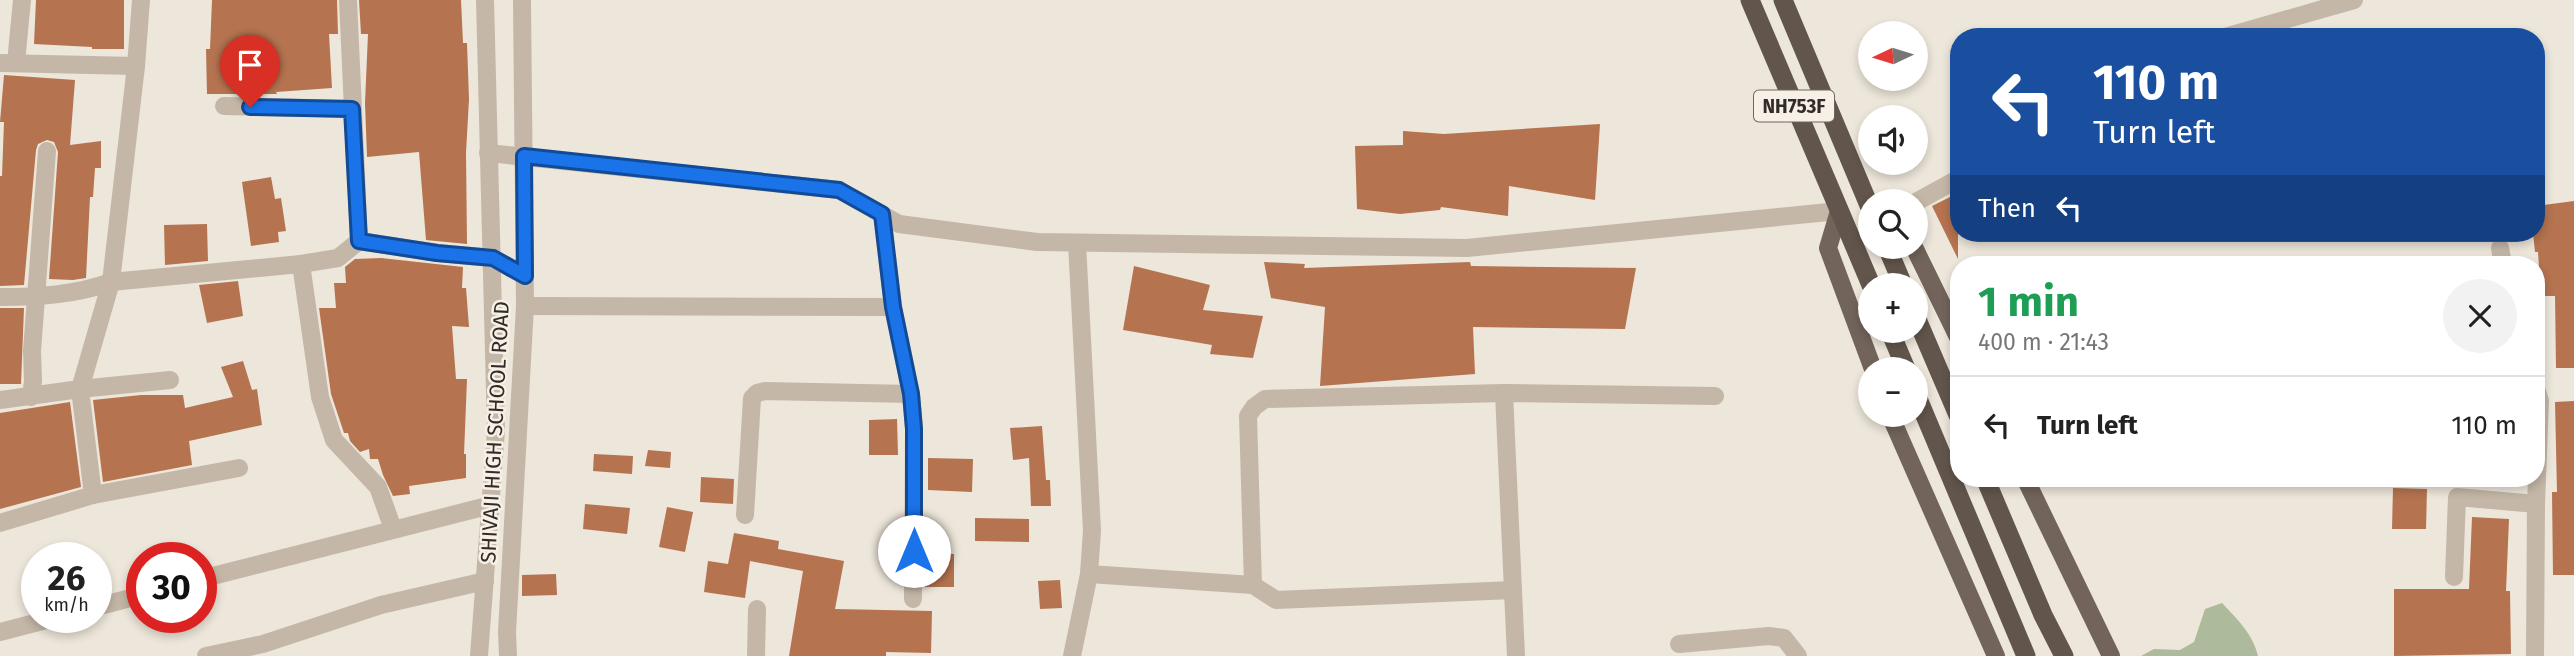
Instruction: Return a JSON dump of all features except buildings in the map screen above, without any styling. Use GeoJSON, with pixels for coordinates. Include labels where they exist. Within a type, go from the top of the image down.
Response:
{"type":"FeatureCollection","features":[{"type":"Feature","properties":{"kind":"highway","name":"NH753F"},"geometry":{"type":"LineString","coordinates":[[1750,0],[1866,273]]}},
{"type":"Feature","properties":{"kind":"highway","name":"NH753F"},"geometry":{"type":"LineString","coordinates":[[1783,0],[1863,189]]}},
{"type":"Feature","properties":{"kind":"highway"},"geometry":{"type":"LineString","coordinates":[[1927,343],[1950,396]]}},
{"type":"Feature","properties":{"kind":"highway"},"geometry":{"type":"LineString","coordinates":[[1928,422],[1950,475]]}},
{"type":"Feature","properties":{"kind":"highway"},"geometry":{"type":"LineString","coordinates":[[1955,487],[2026,656]]}},
{"type":"Feature","properties":{"kind":"highway"},"geometry":{"type":"LineString","coordinates":[[1989,487],[2043,615],[2064,656]]}},
{"type":"Feature","properties":{"kind":"main road"},"geometry":{"type":"LineString","coordinates":[[1839,211],[1828,248],[1868,357]]}},
{"type":"Feature","properties":{"kind":"main road"},"geometry":{"type":"LineString","coordinates":[[1920,259],[1950,321]]}},
{"type":"Feature","properties":{"kind":"main road"},"geometry":{"type":"LineString","coordinates":[[1895,427],[1996,656]]}},
{"type":"Feature","properties":{"kind":"main road"},"geometry":{"type":"LineString","coordinates":[[2029,487],[2111,656]]}},
{"type":"Feature","properties":{"kind":"street"},"geometry":{"type":"LineString","coordinates":[[22,0],[8,63],[136,66]]}},
{"type":"Feature","properties":{"kind":"street"},"geometry":{"type":"LineString","coordinates":[[93,495],[80,389],[111,282],[141,0]]}},
{"type":"Feature","properties":{"kind":"street"},"geometry":{"type":"LineString","coordinates":[[348,0],[359,241]]}},
{"type":"Feature","properties":{"kind":"street","name":"SHIVAJI HIGH SCHOOL ROAD"},"geometry":{"type":"LineString","coordinates":[[479,656],[496,430],[485,0]]}},
{"type":"Feature","properties":{"kind":"street","name":"SHIVAJI HIGH SCHOOL ROAD"},"geometry":{"type":"LineString","coordinates":[[508,656],[507,632],[526,306],[522,0]]}},
{"type":"Feature","properties":{"kind":"street"},"geometry":{"type":"LineString","coordinates":[[2256,28],[2354,0]]}},
{"type":"Feature","properties":{"kind":"street"},"geometry":{"type":"LineString","coordinates":[[224,106],[352,109]]}},
{"type":"Feature","properties":{"kind":"street"},"geometry":{"type":"LineString","coordinates":[[31,397],[47,151]]}},
{"type":"Feature","properties":{"kind":"street"},"geometry":{"type":"LineString","coordinates":[[488,153],[839,190],[899,225],[1037,242],[1467,248],[1839,211]]}},
{"type":"Feature","properties":{"kind":"street"},"geometry":{"type":"LineString","coordinates":[[1928,195],[1950,183]]}},
{"type":"Feature","properties":{"kind":"street"},"geometry":{"type":"LineString","coordinates":[[882,214],[893,307],[911,394],[914,429],[914,599]]}},
{"type":"Feature","properties":{"kind":"street"},"geometry":{"type":"LineString","coordinates":[[0,297],[36,297],[86,291],[111,282],[300,264],[338,258],[359,241],[493,258],[525,276]]}},
{"type":"Feature","properties":{"kind":"street"},"geometry":{"type":"LineString","coordinates":[[1069,656],[1089,574],[1092,531],[1077,243]]}},
{"type":"Feature","properties":{"kind":"street"},"geometry":{"type":"LineString","coordinates":[[300,264],[320,397],[334,440],[378,487],[393,529]]}},
{"type":"Feature","properties":{"kind":"street"},"geometry":{"type":"LineString","coordinates":[[526,306],[893,307]]}},
{"type":"Feature","properties":{"kind":"street"},"geometry":{"type":"LineString","coordinates":[[0,400],[170,380]]}},
{"type":"Feature","properties":{"kind":"street"},"geometry":{"type":"LineString","coordinates":[[745,515],[749,424],[752,398],[757,393],[911,394]]}},
{"type":"Feature","properties":{"kind":"street"},"geometry":{"type":"LineString","coordinates":[[1253,585],[1248,416],[1254,407],[1265,399],[1504,393],[1715,396]]}},
{"type":"Feature","properties":{"kind":"street"},"geometry":{"type":"LineString","coordinates":[[1504,393],[1516,656]]}},
{"type":"Feature","properties":{"kind":"street"},"geometry":{"type":"LineString","coordinates":[[0,523],[93,495],[239,468]]}},
{"type":"Feature","properties":{"kind":"street"},"geometry":{"type":"LineString","coordinates":[[2535,656],[2537,487]]}},
{"type":"Feature","properties":{"kind":"street"},"geometry":{"type":"LineString","coordinates":[[2454,577],[2457,497],[2536,504]]}},
{"type":"Feature","properties":{"kind":"street"},"geometry":{"type":"LineString","coordinates":[[217,575],[491,505]]}},
{"type":"Feature","properties":{"kind":"street"},"geometry":{"type":"LineString","coordinates":[[1089,574],[1253,585],[1276,600],[1513,590]]}},
{"type":"Feature","properties":{"kind":"street"},"geometry":{"type":"LineString","coordinates":[[206,656],[263,644],[382,605],[485,581]]}},
{"type":"Feature","properties":{"kind":"street"},"geometry":{"type":"LineString","coordinates":[[755,656],[757,609]]}},
{"type":"Feature","properties":{"kind":"street"},"geometry":{"type":"LineString","coordinates":[[0,632],[21,627]]}},
{"type":"Feature","properties":{"kind":"street"},"geometry":{"type":"LineString","coordinates":[[1679,644],[1769,636],[1784,638],[1798,656]]}},
{"type":"Feature","properties":{"kind":"green space"},"geometry":{"type":"Polygon","coordinates":[[[2222,603],[2248,634],[2258,656],[2141,656],[2154,649],[2180,650],[2194,642],[2205,609],[2222,603]]]}},
{"type":"Feature","properties":{"kind":"route"},"geometry":{"type":"LineString","coordinates":[[250,107],[352,109],[359,241],[493,258],[525,276],[524,156],[839,190],[882,214],[893,307],[911,394],[914,429],[914,551]]}}]}
